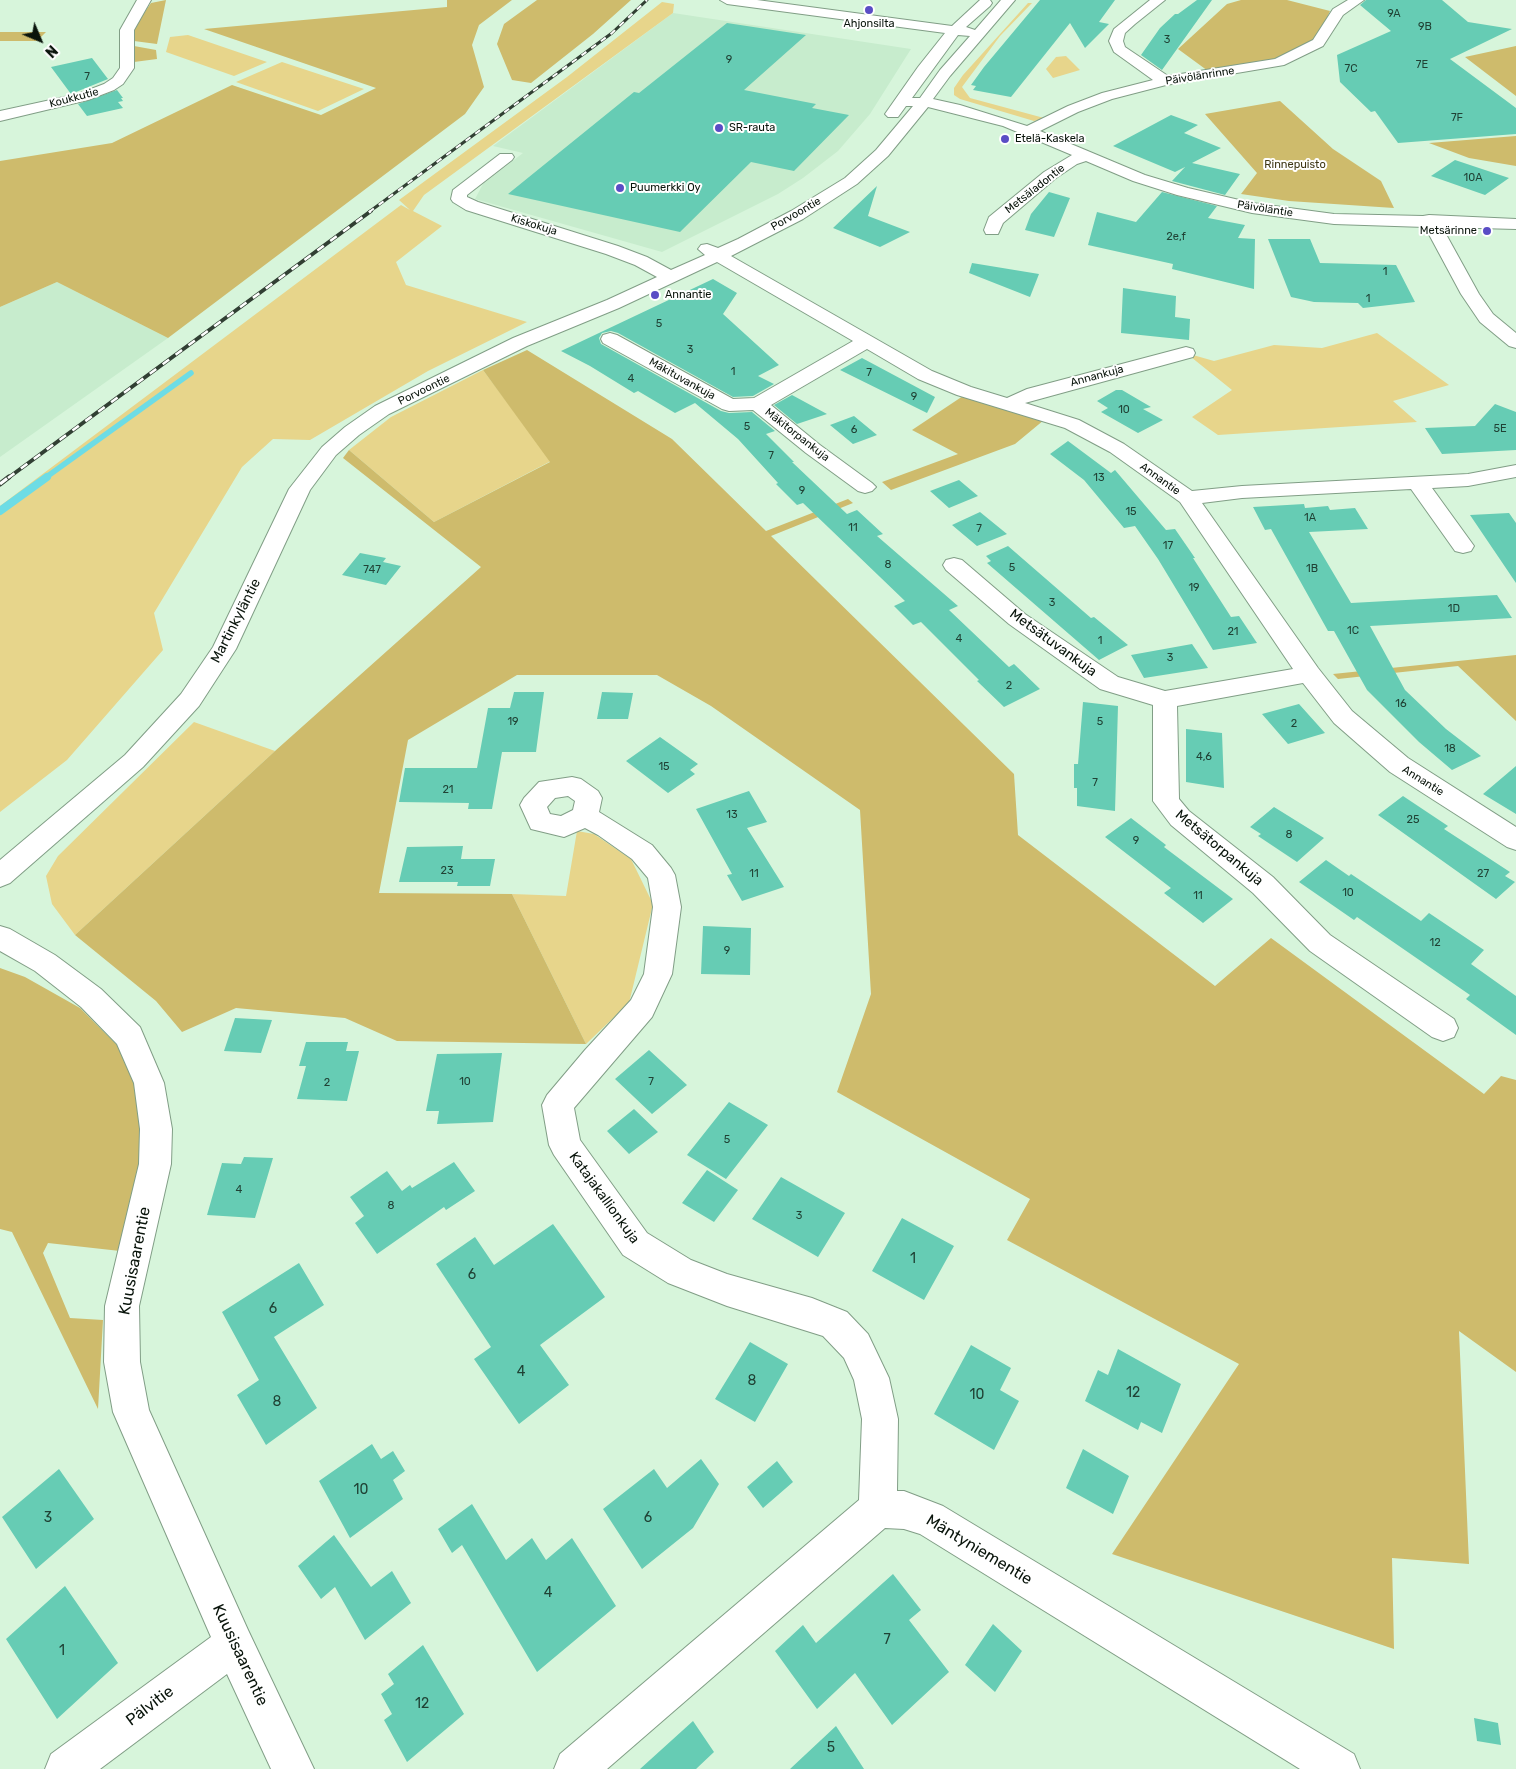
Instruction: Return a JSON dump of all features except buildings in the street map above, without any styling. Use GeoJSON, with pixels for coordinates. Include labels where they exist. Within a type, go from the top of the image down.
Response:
{"type":"FeatureCollection","features":[{"type":"Feature","properties":{"kind":"street","name":"Koukkutie"},"geometry":{"type":"LineString","coordinates":[[0,116],[82,97],[109,87],[118,81],[127,68],[127,30],[144,0]]}},
{"type":"Feature","properties":{"kind":"street"},"geometry":{"type":"LineString","coordinates":[[727,0],[978,33]]}},
{"type":"Feature","properties":{"kind":"street"},"geometry":{"type":"LineString","coordinates":[[885,124],[955,30],[988,0]]}},
{"type":"Feature","properties":{"kind":"street","name":"Porvoontie"},"geometry":{"type":"LineString","coordinates":[[382,410],[663,273],[797,215],[851,181],[882,153],[978,33],[1008,0]]}},
{"type":"Feature","properties":{"kind":"street"},"geometry":{"type":"LineString","coordinates":[[1158,0],[1130,20],[1119,32],[1116,40],[1119,49],[1165,81]]}},
{"type":"Feature","properties":{"kind":"street","name":"Päivölänrinne"},"geometry":{"type":"LineString","coordinates":[[1026,132],[1094,100],[1165,81],[1279,62],[1318,43],[1338,12],[1357,0]]}},
{"type":"Feature","properties":{"kind":"street","name":"Päivöläntie"},"geometry":{"type":"LineString","coordinates":[[900,102],[921,105],[1026,132],[1183,192],[1252,208],[1334,219],[1429,220],[1516,224]]}},
{"type":"Feature","properties":{"kind":"street","name":"Metsäladontie"},"geometry":{"type":"LineString","coordinates":[[992,230],[995,221],[1050,175],[1071,161],[1086,156]]}},
{"type":"Feature","properties":{"kind":"street","name":"Kiskokuja"},"geometry":{"type":"LineString","coordinates":[[506,157],[459,193],[459,199],[472,206],[612,250],[663,273]]}},
{"type":"Feature","properties":{"kind":"street","name":"Porvoontie"},"geometry":{"type":"LineString","coordinates":[[711,251],[781,208],[839,169]]}},
{"type":"Feature","properties":{"kind":"street"},"geometry":{"type":"LineString","coordinates":[[1429,220],[1449,253],[1470,294],[1486,318],[1516,342]]}},
{"type":"Feature","properties":{"kind":"street","name":"Annantie"},"geometry":{"type":"LineString","coordinates":[[711,251],[926,375],[964,391],[1072,424],[1117,448],[1188,498],[1309,674],[1343,717],[1399,765],[1516,840]]}},
{"type":"Feature","properties":{"kind":"street","name":"Mäkituvankuja"},"geometry":{"type":"LineString","coordinates":[[610,339],[729,405],[758,404]]}},
{"type":"Feature","properties":{"kind":"street","name":"Mäkitorpankuja"},"geometry":{"type":"LineString","coordinates":[[865,487],[813,449],[758,404],[866,342]]}},
{"type":"Feature","properties":{"kind":"street","name":"Annankuja"},"geometry":{"type":"LineString","coordinates":[[1011,404],[1019,398],[1034,393],[1186,353]]}},
{"type":"Feature","properties":{"kind":"street","name":"Martinkyläntie"},"geometry":{"type":"LineString","coordinates":[[0,876],[134,761],[190,700],[224,650],[300,489],[329,451],[352,431],[382,410]]}},
{"type":"Feature","properties":{"kind":"street"},"geometry":{"type":"LineString","coordinates":[[1188,498],[1242,492],[1468,480],[1516,471]]}},
{"type":"Feature","properties":{"kind":"street"},"geometry":{"type":"LineString","coordinates":[[1417,482],[1463,546]]}},
{"type":"Feature","properties":{"kind":"street","name":"Metsätuvankuja"},"geometry":{"type":"LineString","coordinates":[[954,565],[1017,619],[1109,683],[1165,700]]}},
{"type":"Feature","properties":{"kind":"street"},"geometry":{"type":"LineString","coordinates":[[1165,700],[1309,674]]}},
{"type":"Feature","properties":{"kind":"street","name":"Metsätorpankuja"},"geometry":{"type":"LineString","coordinates":[[1165,700],[1166,801],[1180,818],[1263,885],[1320,943],[1443,1028]]}},
{"type":"Feature","properties":{"kind":"street","name":"Katajakallionkuja"},"geometry":{"type":"LineString","coordinates":[[585,816],[642,852],[661,875],[667,907],[658,974],[642,1008],[596,1059],[558,1106],[565,1145],[635,1244],[680,1272],[727,1290],[835,1324],[856,1346],[871,1378],[880,1419],[878,1509]]}},
{"type":"Feature","properties":{"kind":"street","name":"Kuusisaarentie"},"geometry":{"type":"LineString","coordinates":[[0,936],[45,963],[91,998],[129,1036],[149,1083],[156,1129],[155,1164],[122,1306],[122,1362],[131,1412],[234,1644],[294,1769]]}},
{"type":"Feature","properties":{"kind":"street"},"geometry":{"type":"LineString","coordinates":[[575,1769],[878,1509]]}},
{"type":"Feature","properties":{"kind":"street","name":"Mäntyniementie"},"geometry":{"type":"LineString","coordinates":[[878,1509],[904,1510],[930,1519],[1339,1769]]}},
{"type":"Feature","properties":{"kind":"street","name":"Pälvitie"},"geometry":{"type":"LineString","coordinates":[[66,1769],[234,1644]]}},
{"type":"Feature","properties":{"kind":"shaded area"},"geometry":{"type":"Polygon","coordinates":[[[662,2],[674,4],[673,13],[424,195],[413,211],[442,226],[396,262],[406,285],[527,322],[428,371],[310,440],[273,439],[242,467],[154,613],[163,650],[67,760],[0,812],[0,506],[401,205],[410,210],[399,200],[567,77],[662,2]]]}},
{"type":"Feature","properties":{"kind":"shaded area"},"geometry":{"type":"Polygon","coordinates":[[[1028,3],[1032,3],[1000,36],[962,87],[970,98],[1044,118],[1034,121],[960,99],[954,95],[954,88],[963,75],[1028,3]]]}},
{"type":"Feature","properties":{"kind":"shaded area","name":"Puumerkki Oy"},"geometry":{"type":"Polygon","coordinates":[[[673,13],[911,49],[870,114],[838,151],[803,178],[778,194],[662,252],[475,199],[483,184],[523,153],[493,146],[673,13]]]}},
{"type":"Feature","properties":{"kind":"shaded area"},"geometry":{"type":"Polygon","coordinates":[[[188,35],[267,62],[234,76],[166,52],[170,37],[188,35]]]}},
{"type":"Feature","properties":{"kind":"shaded area"},"geometry":{"type":"Polygon","coordinates":[[[1066,56],[1080,70],[1053,78],[1046,69],[1056,57],[1066,56]]]}},
{"type":"Feature","properties":{"kind":"shaded area"},"geometry":{"type":"Polygon","coordinates":[[[282,62],[364,89],[318,111],[236,82],[282,62]]]}},
{"type":"Feature","properties":{"kind":"shaded area"},"geometry":{"type":"Polygon","coordinates":[[[57,282],[168,338],[0,457],[0,307],[57,282]]]}},
{"type":"Feature","properties":{"kind":"shaded area"},"geometry":{"type":"Polygon","coordinates":[[[1377,333],[1449,385],[1393,401],[1417,422],[1218,435],[1192,417],[1232,390],[1186,353],[1214,361],[1274,345],[1322,348],[1377,333]]]}},
{"type":"Feature","properties":{"kind":"shaded area"},"geometry":{"type":"Polygon","coordinates":[[[483,370],[551,461],[434,522],[349,450],[391,417],[483,370]]]}},
{"type":"Feature","properties":{"kind":"shaded area"},"geometry":{"type":"Polygon","coordinates":[[[194,722],[275,751],[75,935],[52,904],[46,876],[58,856],[194,722]]]}},
{"type":"Feature","properties":{"kind":"shaded area"},"geometry":{"type":"Polygon","coordinates":[[[577,831],[594,834],[631,859],[653,904],[629,1003],[586,1044],[512,894],[566,896],[577,831]]]}},
{"type":"Feature","properties":{"kind":"green space"},"geometry":{"type":"Polygon","coordinates":[[[166,0],[157,44],[134,41],[132,30],[151,3],[166,0]]]}},
{"type":"Feature","properties":{"kind":"green space"},"geometry":{"type":"Polygon","coordinates":[[[447,0],[512,0],[479,25],[472,45],[484,87],[465,114],[168,338],[57,282],[0,307],[0,161],[112,143],[232,85],[321,115],[376,88],[204,29],[447,7],[447,0]]]}},
{"type":"Feature","properties":{"kind":"green space"},"geometry":{"type":"Polygon","coordinates":[[[537,0],[631,0],[593,34],[531,83],[512,80],[497,44],[504,24],[537,0]]]}},
{"type":"Feature","properties":{"kind":"green space"},"geometry":{"type":"Polygon","coordinates":[[[1241,0],[1287,0],[1330,11],[1321,31],[1310,43],[1271,60],[1208,71],[1178,49],[1227,4],[1241,0]]]}},
{"type":"Feature","properties":{"kind":"green space"},"geometry":{"type":"Polygon","coordinates":[[[0,32],[46,32],[37,41],[0,41],[0,32]]]}},
{"type":"Feature","properties":{"kind":"green space"},"geometry":{"type":"Polygon","coordinates":[[[134,46],[156,50],[157,59],[134,62],[134,46]]]}},
{"type":"Feature","properties":{"kind":"green space"},"geometry":{"type":"Polygon","coordinates":[[[1516,46],[1516,96],[1465,57],[1516,46]]]}},
{"type":"Feature","properties":{"kind":"green space","name":"Rinnepuisto"},"geometry":{"type":"Polygon","coordinates":[[[1280,101],[1333,149],[1381,181],[1394,208],[1289,201],[1241,194],[1257,173],[1205,114],[1280,101]]]}},
{"type":"Feature","properties":{"kind":"green space"},"geometry":{"type":"Polygon","coordinates":[[[1516,136],[1516,166],[1469,158],[1429,143],[1516,136]]]}},
{"type":"Feature","properties":{"kind":"green space"},"geometry":{"type":"Polygon","coordinates":[[[527,350],[672,439],[766,531],[848,499],[853,503],[771,536],[1014,774],[1018,835],[1215,986],[1271,938],[1484,1094],[1501,1076],[1516,1080],[1516,1372],[1459,1331],[1469,1564],[1392,1558],[1394,1649],[1112,1554],[1239,1364],[1007,1240],[1030,1199],[837,1092],[871,994],[860,810],[711,706],[657,675],[517,675],[408,740],[379,893],[512,894],[586,1044],[397,1041],[345,1018],[236,1008],[182,1032],[156,1001],[75,935],[275,751],[481,567],[343,458],[349,450],[434,522],[550,462],[483,370],[527,350]]]}},
{"type":"Feature","properties":{"kind":"green space"},"geometry":{"type":"Polygon","coordinates":[[[963,396],[1044,420],[1015,444],[891,490],[882,482],[958,454],[912,430],[963,396]]]}},
{"type":"Feature","properties":{"kind":"green space"},"geometry":{"type":"Polygon","coordinates":[[[1516,655],[1516,721],[1458,666],[1338,679],[1333,674],[1516,655]]]}},
{"type":"Feature","properties":{"kind":"green space"},"geometry":{"type":"Polygon","coordinates":[[[0,968],[25,977],[80,1008],[118,1046],[136,1089],[140,1121],[139,1169],[120,1251],[48,1243],[43,1253],[70,1318],[103,1320],[98,1409],[12,1232],[0,1229],[0,968]]]}},
{"type":"Feature","properties":{"kind":"waterway"},"geometry":{"type":"LineString","coordinates":[[45,478],[191,373]]}},
{"type":"Feature","properties":{"kind":"waterway"},"geometry":{"type":"LineString","coordinates":[[0,511],[47,477]]}},
{"type":"Feature","properties":{"kind":"railway"},"geometry":{"type":"LineString","coordinates":[[369,212],[612,33],[647,0]]}},
{"type":"Feature","properties":{"kind":"railway"},"geometry":{"type":"LineString","coordinates":[[8,478],[371,211]]}},
{"type":"Feature","properties":{"kind":"railway"},"geometry":{"type":"LineString","coordinates":[[0,484],[9,477]]}},
{"type":"Feature","properties":{"kind":"place","name":"Ahjonsilta"},"geometry":{"type":"Point","coordinates":[869,10]}},
{"type":"Feature","properties":{"kind":"place","name":"SR-rauta"},"geometry":{"type":"Point","coordinates":[719,128]}},
{"type":"Feature","properties":{"kind":"place","name":"Etelä-Kaskela"},"geometry":{"type":"Point","coordinates":[1005,139]}},
{"type":"Feature","properties":{"kind":"place","name":"Puumerkki Oy"},"geometry":{"type":"Point","coordinates":[620,188]}},
{"type":"Feature","properties":{"kind":"place","name":"Metsärinne"},"geometry":{"type":"Point","coordinates":[1487,231]}},
{"type":"Feature","properties":{"kind":"place","name":"Annantie"},"geometry":{"type":"Point","coordinates":[655,295]}}]}
